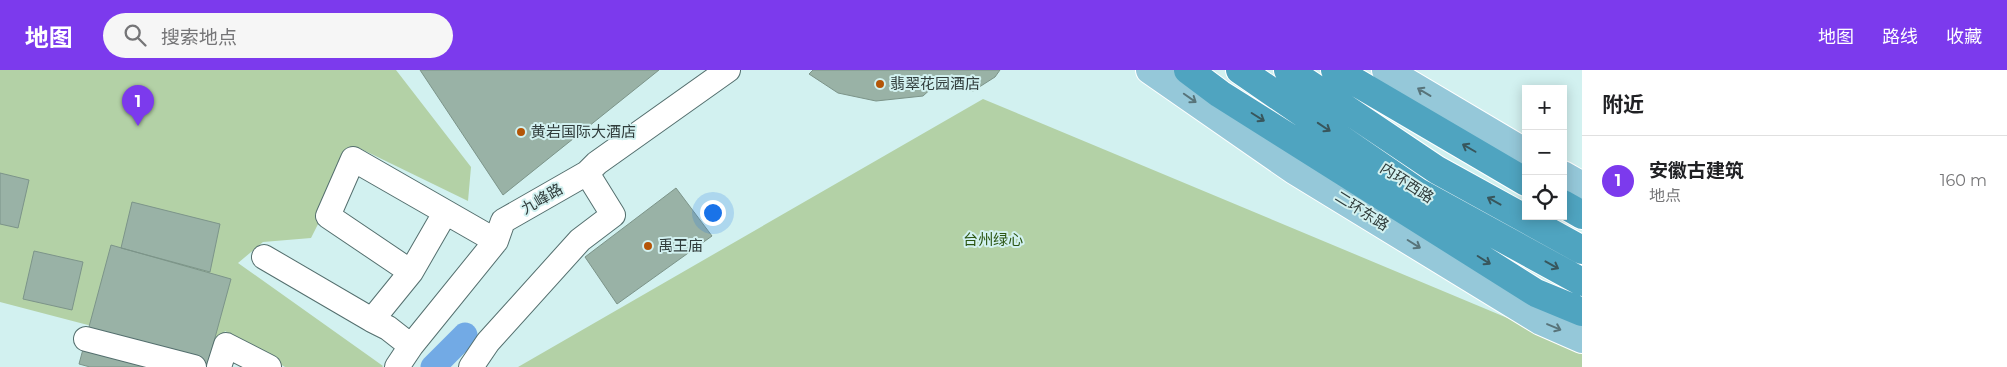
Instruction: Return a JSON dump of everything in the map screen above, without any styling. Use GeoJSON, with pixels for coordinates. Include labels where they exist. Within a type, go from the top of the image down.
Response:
{"type":"FeatureCollection","features":[{"type":"Feature","properties":{"kind":"highway"},"geometry":{"type":"LineString","coordinates":[[1188,70],[1220,94],[1536,293],[1582,312]]}},
{"type":"Feature","properties":{"kind":"highway","name":"内环西路"},"geometry":{"type":"LineString","coordinates":[[1240,70],[1418,192],[1582,282]]}},
{"type":"Feature","properties":{"kind":"highway","name":"内环西路"},"geometry":{"type":"LineString","coordinates":[[1288,70],[1437,170],[1582,250]]}},
{"type":"Feature","properties":{"kind":"highway"},"geometry":{"type":"LineString","coordinates":[[1335,70],[1522,180]]}},
{"type":"Feature","properties":{"kind":"highway"},"geometry":{"type":"LineString","coordinates":[[1567,206],[1582,215]]}},
{"type":"Feature","properties":{"kind":"main road","name":"二环东路"},"geometry":{"type":"LineString","coordinates":[[1150,70],[1294,170],[1541,321],[1582,339]]}},
{"type":"Feature","properties":{"kind":"main road"},"geometry":{"type":"LineString","coordinates":[[1386,70],[1522,151]]}},
{"type":"Feature","properties":{"kind":"main road"},"geometry":{"type":"LineString","coordinates":[[1567,177],[1582,186]]}},
{"type":"Feature","properties":{"kind":"street","name":"九峰路"},"geometry":{"type":"LineString","coordinates":[[397,367],[411,346],[496,241],[503,221],[586,173],[597,163],[728,70]]}},
{"type":"Feature","properties":{"kind":"street"},"geometry":{"type":"LineString","coordinates":[[411,272],[328,216],[353,159],[496,241]]}},
{"type":"Feature","properties":{"kind":"street"},"geometry":{"type":"LineString","coordinates":[[470,367],[488,342],[580,240],[612,215],[586,173]]}},
{"type":"Feature","properties":{"kind":"street"},"geometry":{"type":"LineString","coordinates":[[372,320],[411,272],[445,213]]}},
{"type":"Feature","properties":{"kind":"street"},"geometry":{"type":"LineString","coordinates":[[264,258],[388,328],[411,346]]}},
{"type":"Feature","properties":{"kind":"street"},"geometry":{"type":"LineString","coordinates":[[86,339],[194,367]]}},
{"type":"Feature","properties":{"kind":"street"},"geometry":{"type":"LineString","coordinates":[[218,367],[226,344],[269,367]]}},
{"type":"Feature","properties":{"kind":"green space"},"geometry":{"type":"Polygon","coordinates":[[[0,70],[396,70],[471,167],[468,201],[357,147],[311,238],[263,242],[238,263],[382,367],[285,367],[225,331],[214,358],[0,302],[0,70]]]}},
{"type":"Feature","properties":{"kind":"green space","name":"台州绿心"},"geometry":{"type":"Polygon","coordinates":[[[983,99],[1582,349],[1582,367],[518,367],[983,99]]]}},
{"type":"Feature","properties":{"kind":"building","name":"黄岩国际大酒店"},"geometry":{"type":"Polygon","coordinates":[[[420,70],[659,70],[503,195],[420,70]]]}},
{"type":"Feature","properties":{"kind":"building","name":"翡翠花园酒店"},"geometry":{"type":"Polygon","coordinates":[[[813,70],[1000,70],[995,77],[973,91],[944,77],[923,96],[876,101],[838,93],[809,74],[813,70]]]}},
{"type":"Feature","properties":{"kind":"building"},"geometry":{"type":"Polygon","coordinates":[[[0,173],[29,180],[18,228],[0,224],[0,173]]]}},
{"type":"Feature","properties":{"kind":"building","name":"禹王庙"},"geometry":{"type":"Polygon","coordinates":[[[676,188],[712,236],[617,304],[585,257],[676,188]]]}},
{"type":"Feature","properties":{"kind":"building"},"geometry":{"type":"Polygon","coordinates":[[[132,202],[220,224],[210,272],[121,248],[132,202]]]}},
{"type":"Feature","properties":{"kind":"building"},"geometry":{"type":"Polygon","coordinates":[[[111,245],[231,279],[207,367],[90,367],[79,364],[111,245]]]}},
{"type":"Feature","properties":{"kind":"building"},"geometry":{"type":"Polygon","coordinates":[[[34,251],[83,262],[72,310],[23,299],[34,251]]]}},
{"type":"Feature","properties":{"kind":"waterway"},"geometry":{"type":"LineString","coordinates":[[433,367],[465,335]]}},
{"type":"Feature","properties":{"kind":"place","name":"翡翠花园酒店"},"geometry":{"type":"Point","coordinates":[880,84]}},
{"type":"Feature","properties":{"kind":"place","name":"安徽古建筑"},"geometry":{"type":"Point","coordinates":[138,126]}},
{"type":"Feature","properties":{"kind":"place","name":"黄岩国际大酒店"},"geometry":{"type":"Point","coordinates":[521,132]}},
{"type":"Feature","properties":{"kind":"place","name":"禹王庙"},"geometry":{"type":"Point","coordinates":[648,246]}}]}
